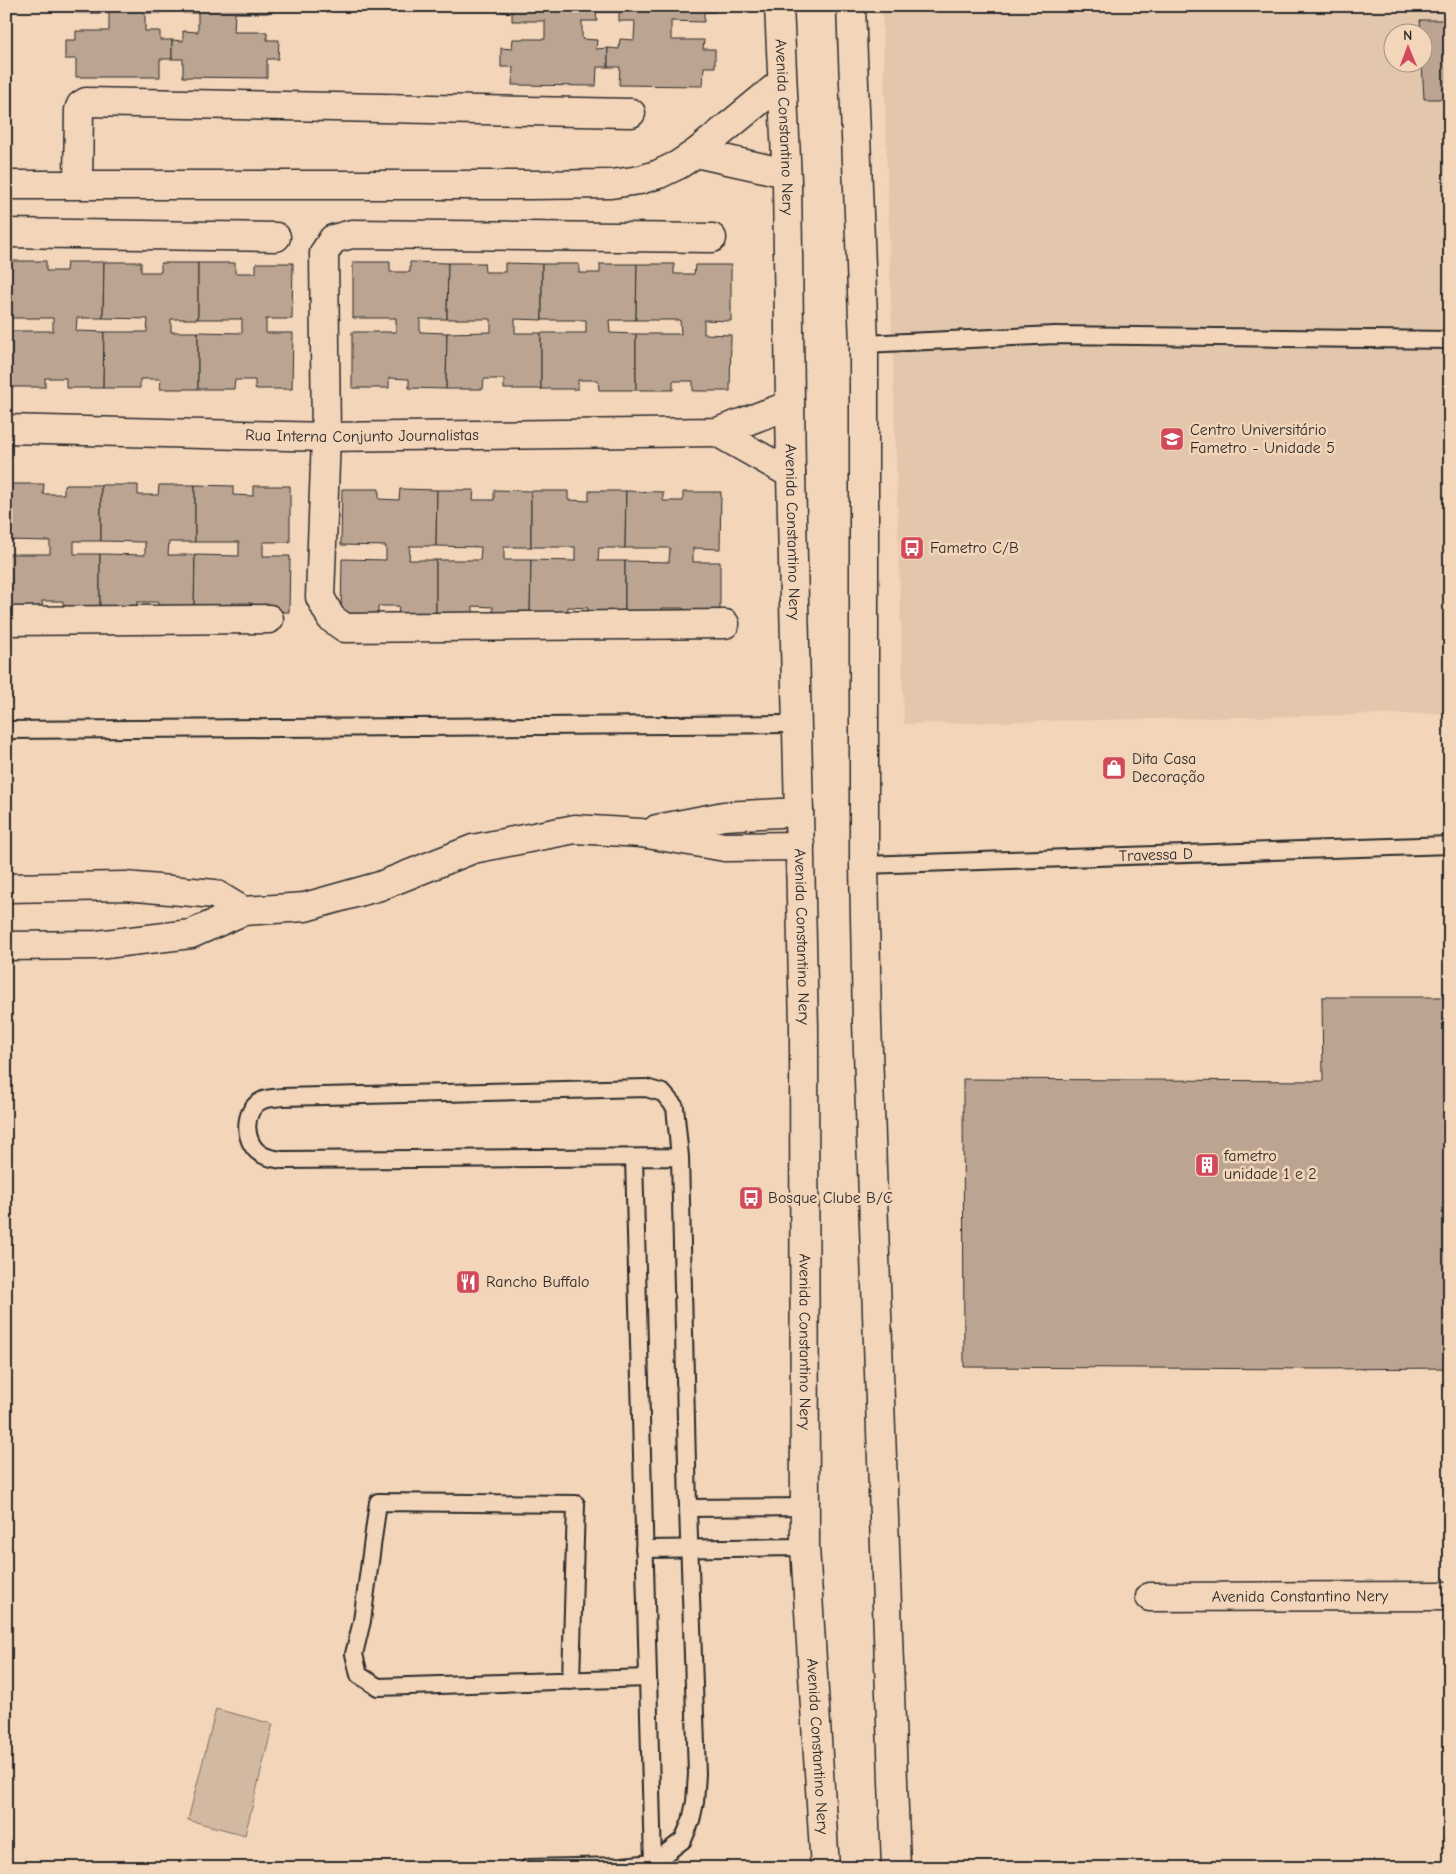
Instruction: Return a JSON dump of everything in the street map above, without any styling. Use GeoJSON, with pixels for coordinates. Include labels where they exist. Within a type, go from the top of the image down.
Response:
{"type":"FeatureCollection","features":[{"type":"Feature","properties":{"kind":"main road","name":"Avenida Constantino Nery"},"geometry":{"type":"LineString","coordinates":[[779,6],[786,173],[804,1027],[805,1507],[825,1868]]}},
{"type":"Feature","properties":{"kind":"main road"},"geometry":{"type":"LineString","coordinates":[[851,6],[864,344],[864,865],[867,1022],[896,1868]]}},
{"type":"Feature","properties":{"kind":"main road"},"geometry":{"type":"LineString","coordinates":[[6,185],[611,184],[640,180],[678,166],[782,82]]}},
{"type":"Feature","properties":{"kind":"main road"},"geometry":{"type":"LineString","coordinates":[[78,184],[79,110],[81,105],[86,102],[630,113]]}},
{"type":"Feature","properties":{"kind":"main road"},"geometry":{"type":"LineString","coordinates":[[696,153],[786,173]]}},
{"type":"Feature","properties":{"kind":"main road"},"geometry":{"type":"LineString","coordinates":[[6,233],[276,237]]}},
{"type":"Feature","properties":{"kind":"main road"},"geometry":{"type":"LineString","coordinates":[[712,238],[352,234],[333,240],[324,253],[326,437],[320,596],[331,618],[345,628],[725,624]]}},
{"type":"Feature","properties":{"kind":"main road","name":"Rua Interna Conjunto Journalistas"},"geometry":{"type":"LineString","coordinates":[[6,429],[326,437],[717,432],[790,405]]}},
{"type":"Feature","properties":{"kind":"main road"},"geometry":{"type":"LineString","coordinates":[[717,432],[791,474]]}},
{"type":"Feature","properties":{"kind":"main road"},"geometry":{"type":"LineString","coordinates":[[6,621],[269,620]]}},
{"type":"Feature","properties":{"kind":"main road"},"geometry":{"type":"LineString","coordinates":[[641,833],[724,816],[799,812]]}},
{"type":"Feature","properties":{"kind":"main road"},"geometry":{"type":"LineString","coordinates":[[6,946],[96,945],[191,934],[243,911],[305,907],[380,886],[473,849],[575,829],[641,833],[725,847],[800,846]]}},
{"type":"Feature","properties":{"kind":"main road"},"geometry":{"type":"LineString","coordinates":[[6,888],[125,886],[214,894],[243,911]]}},
{"type":"Feature","properties":{"kind":"main road","name":"Avenida Constantino Nery"},"geometry":{"type":"LineString","coordinates":[[1150,1597],[1450,1596]]}},
{"type":"Feature","properties":{"kind":"lane"},"geometry":{"type":"LineString","coordinates":[[864,344],[1055,335],[1450,340]]}},
{"type":"Feature","properties":{"kind":"lane"},"geometry":{"type":"LineString","coordinates":[[6,730],[797,724]]}},
{"type":"Feature","properties":{"kind":"lane","name":"Travessa D"},"geometry":{"type":"LineString","coordinates":[[864,865],[1450,845]]}},
{"type":"Feature","properties":{"kind":"lane"},"geometry":{"type":"LineString","coordinates":[[528,1868],[622,1866],[653,1863],[683,1840],[691,1820],[695,1802],[698,1774],[688,1508],[680,1157],[675,1107],[663,1093],[646,1088],[282,1097],[262,1100],[252,1109],[246,1126],[250,1143],[262,1155],[282,1160],[680,1157]]}},
{"type":"Feature","properties":{"kind":"lane"},"geometry":{"type":"LineString","coordinates":[[634,1158],[653,1863]]}},
{"type":"Feature","properties":{"kind":"lane"},"geometry":{"type":"LineString","coordinates":[[571,1681],[576,1504],[378,1502],[362,1621],[354,1654],[358,1675],[378,1688],[571,1681],[648,1678]]}},
{"type":"Feature","properties":{"kind":"lane"},"geometry":{"type":"LineString","coordinates":[[688,1508],[805,1507]]}},
{"type":"Feature","properties":{"kind":"lane"},"geometry":{"type":"LineString","coordinates":[[644,1549],[806,1547]]}},
{"type":"Feature","properties":{"kind":"shaded area","name":"Centro Universitário Fametro - Unidade 5"},"geometry":{"type":"Polygon","coordinates":[[[882,6],[1450,6],[1450,713],[904,724],[882,6]]]}},
{"type":"Feature","properties":{"kind":"shaded area"},"geometry":{"type":"Polygon","coordinates":[[[216,1709],[273,1724],[245,1835],[188,1820],[216,1709]]]}},
{"type":"Feature","properties":{"kind":"building"},"geometry":{"type":"Polygon","coordinates":[[[76,6],[160,6],[161,13],[145,13],[145,31],[160,31],[160,40],[172,40],[172,59],[160,59],[160,77],[76,77],[76,59],[65,59],[65,40],[76,40],[76,31],[109,31],[109,13],[76,13],[76,6]]]}},
{"type":"Feature","properties":{"kind":"building"},"geometry":{"type":"Polygon","coordinates":[[[183,6],[267,6],[268,13],[235,13],[234,32],[267,32],[267,40],[279,40],[278,59],[267,59],[267,78],[183,77],[183,59],[172,59],[172,40],[183,41],[183,31],[198,32],[198,13],[183,13],[183,6]]]}},
{"type":"Feature","properties":{"kind":"building"},"geometry":{"type":"Polygon","coordinates":[[[501,6],[608,6],[608,12],[596,12],[597,21],[582,21],[582,39],[597,40],[596,49],[608,48],[608,67],[597,67],[596,86],[512,85],[513,67],[501,67],[501,48],[512,49],[513,39],[545,39],[545,21],[512,21],[512,12],[501,12],[501,6]]]}},
{"type":"Feature","properties":{"kind":"building"},"geometry":{"type":"Polygon","coordinates":[[[608,6],[715,6],[715,12],[704,12],[704,22],[671,21],[671,40],[704,40],[703,49],[715,49],[715,67],[704,67],[703,86],[619,85],[620,67],[608,67],[608,48],[619,49],[620,39],[634,40],[635,21],[619,21],[619,12],[608,12],[608,6]]]}},
{"type":"Feature","properties":{"kind":"building"},"geometry":{"type":"Polygon","coordinates":[[[1420,20],[1450,20],[1450,99],[1424,99],[1423,72],[1434,72],[1434,22],[1420,22],[1420,20]]]}},
{"type":"Feature","properties":{"kind":"building"},"geometry":{"type":"Polygon","coordinates":[[[6,261],[9,261],[8,318],[6,318],[6,261]]]}},
{"type":"Feature","properties":{"kind":"building"},"geometry":{"type":"Polygon","coordinates":[[[9,261],[46,261],[46,271],[66,271],[67,262],[104,262],[103,318],[77,318],[76,331],[104,332],[103,388],[66,388],[66,378],[45,378],[45,387],[8,387],[9,331],[53,331],[53,318],[8,318],[9,261]]]}},
{"type":"Feature","properties":{"kind":"building"},"geometry":{"type":"Polygon","coordinates":[[[104,262],[141,262],[141,272],[161,272],[161,263],[198,263],[198,319],[171,319],[171,332],[198,332],[198,389],[160,389],[161,379],[140,379],[140,388],[103,388],[104,332],[147,332],[148,319],[103,318],[104,262]]]}},
{"type":"Feature","properties":{"kind":"building"},"geometry":{"type":"Polygon","coordinates":[[[353,262],[390,262],[390,272],[410,272],[410,262],[448,263],[447,319],[420,319],[420,332],[447,333],[446,389],[409,388],[409,379],[389,378],[389,388],[352,388],[352,332],[396,332],[396,318],[353,318],[353,262]]]}},
{"type":"Feature","properties":{"kind":"building"},"geometry":{"type":"Polygon","coordinates":[[[198,263],[235,263],[235,273],[256,273],[256,263],[293,263],[292,319],[266,319],[266,333],[293,333],[292,389],[255,389],[255,380],[235,380],[234,389],[198,389],[198,332],[242,333],[242,319],[198,319],[198,263]]]}},
{"type":"Feature","properties":{"kind":"building"},"geometry":{"type":"Polygon","coordinates":[[[448,263],[484,263],[485,272],[505,272],[505,263],[542,264],[542,320],[515,319],[515,333],[541,333],[541,389],[504,389],[504,379],[484,379],[483,389],[446,389],[447,333],[491,332],[491,319],[447,319],[448,263]]]}},
{"type":"Feature","properties":{"kind":"building"},"geometry":{"type":"Polygon","coordinates":[[[542,264],[579,264],[579,273],[600,273],[600,264],[637,264],[636,320],[609,320],[610,333],[636,334],[636,390],[599,390],[598,380],[578,380],[578,389],[541,389],[541,333],[586,333],[586,320],[542,320],[542,264]]]}},
{"type":"Feature","properties":{"kind":"building"},"geometry":{"type":"Polygon","coordinates":[[[637,264],[674,264],[674,274],[694,274],[695,265],[731,265],[731,321],[704,320],[704,334],[731,335],[730,391],[693,391],[693,381],[673,381],[673,390],[636,390],[636,334],[681,334],[680,320],[636,320],[637,264]]]}},
{"type":"Feature","properties":{"kind":"building"},"geometry":{"type":"Polygon","coordinates":[[[6,331],[9,331],[8,387],[6,387],[6,331]]]}},
{"type":"Feature","properties":{"kind":"building"},"geometry":{"type":"Polygon","coordinates":[[[6,484],[44,484],[43,494],[64,494],[64,485],[101,485],[101,541],[74,541],[74,554],[100,554],[100,611],[63,610],[63,601],[42,601],[43,611],[6,610],[6,554],[50,554],[50,541],[6,540],[6,484]]]}},
{"type":"Feature","properties":{"kind":"building"},"geometry":{"type":"Polygon","coordinates":[[[101,485],[138,485],[138,495],[158,495],[159,485],[195,485],[195,542],[169,542],[168,555],[195,555],[194,612],[158,611],[158,602],[137,602],[137,611],[100,611],[100,554],[145,555],[145,542],[101,541],[101,485]]]}},
{"type":"Feature","properties":{"kind":"building"},"geometry":{"type":"Polygon","coordinates":[[[195,485],[233,486],[233,495],[253,496],[253,486],[290,486],[290,542],[263,542],[263,556],[290,556],[289,612],[252,612],[252,603],[232,603],[232,612],[194,612],[195,555],[239,556],[239,542],[195,542],[195,485]]]}},
{"type":"Feature","properties":{"kind":"building"},"geometry":{"type":"Polygon","coordinates":[[[342,489],[379,489],[379,499],[399,500],[400,489],[437,490],[436,546],[410,546],[409,560],[436,560],[436,616],[398,616],[399,606],[378,606],[378,616],[341,615],[342,559],[386,560],[386,546],[341,545],[342,489]]]}},
{"type":"Feature","properties":{"kind":"building"},"geometry":{"type":"Polygon","coordinates":[[[437,490],[474,490],[473,500],[494,500],[494,490],[531,491],[531,547],[504,547],[504,560],[531,560],[530,617],[493,616],[493,607],[473,606],[473,616],[436,616],[436,560],[480,560],[481,547],[436,546],[437,490]]]}},
{"type":"Feature","properties":{"kind":"building"},"geometry":{"type":"Polygon","coordinates":[[[531,491],[568,491],[568,500],[589,501],[589,491],[626,491],[625,548],[599,548],[598,561],[625,561],[625,617],[588,617],[588,608],[568,607],[567,617],[530,617],[531,560],[575,561],[575,547],[531,547],[531,491]]]}},
{"type":"Feature","properties":{"kind":"building"},"geometry":{"type":"Polygon","coordinates":[[[626,491],[663,492],[663,501],[683,501],[683,492],[721,492],[720,549],[693,548],[693,562],[720,562],[720,618],[682,618],[683,608],[662,608],[662,618],[625,617],[625,561],[669,562],[670,548],[625,548],[626,491]]]}},
{"type":"Feature","properties":{"kind":"building","name":"fametro unidade 1 e 2"},"geometry":{"type":"Polygon","coordinates":[[[1322,997],[1450,997],[1450,1368],[964,1367],[963,1079],[1323,1081],[1322,997]]]}},
{"type":"Feature","properties":{"kind":"place","name":"Centro Universitário Fametro - Unidade 5"},"geometry":{"type":"Point","coordinates":[1172,439]}},
{"type":"Feature","properties":{"kind":"place","name":"Fametro C/B"},"geometry":{"type":"Point","coordinates":[912,548]}},
{"type":"Feature","properties":{"kind":"place","name":"Dita Casa Decoração"},"geometry":{"type":"Point","coordinates":[1114,768]}},
{"type":"Feature","properties":{"kind":"place","name":"fametro unidade 1 e 2"},"geometry":{"type":"Point","coordinates":[1207,1165]}},
{"type":"Feature","properties":{"kind":"place","name":"Bosque Clube B/C"},"geometry":{"type":"Point","coordinates":[751,1198]}},
{"type":"Feature","properties":{"kind":"place","name":"Rancho Buffalo"},"geometry":{"type":"Point","coordinates":[468,1282]}}]}
